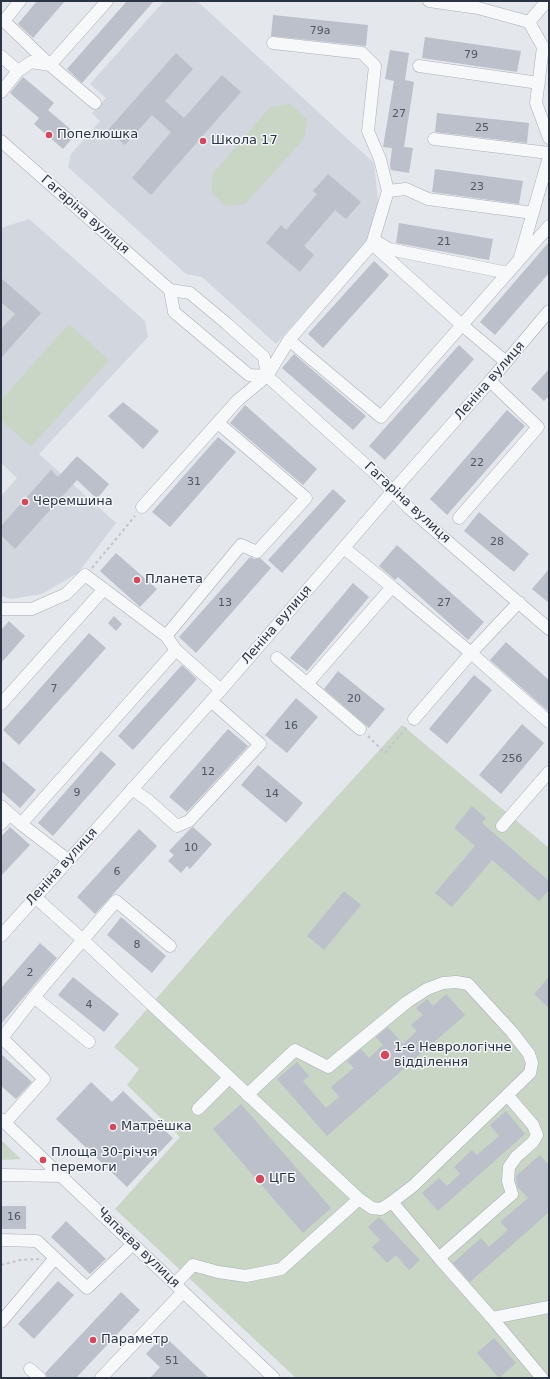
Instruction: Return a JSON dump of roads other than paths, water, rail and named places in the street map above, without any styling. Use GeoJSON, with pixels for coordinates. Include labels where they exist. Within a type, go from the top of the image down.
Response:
{"type":"FeatureCollection","features":[{"type":"Feature","properties":{"kind":"street"},"geometry":{"type":"LineString","coordinates":[[20,1],[4,21],[94,104]]}},
{"type":"Feature","properties":{"kind":"street"},"geometry":{"type":"LineString","coordinates":[[50,65],[107,1]]}},
{"type":"Feature","properties":{"kind":"street"},"geometry":{"type":"LineString","coordinates":[[429,1],[478,8],[528,22],[543,47],[536,104],[549,138]]}},
{"type":"Feature","properties":{"kind":"street"},"geometry":{"type":"LineString","coordinates":[[528,22],[547,1]]}},
{"type":"Feature","properties":{"kind":"street"},"geometry":{"type":"LineString","coordinates":[[142,507],[238,400],[267,376],[289,340],[373,242],[388,191],[380,159],[368,131],[375,66],[362,53],[273,42]]}},
{"type":"Feature","properties":{"kind":"street"},"geometry":{"type":"LineString","coordinates":[[1,56],[18,71]]}},
{"type":"Feature","properties":{"kind":"street"},"geometry":{"type":"LineString","coordinates":[[1,92],[18,71],[32,62],[50,65]]}},
{"type":"Feature","properties":{"kind":"street"},"geometry":{"type":"LineString","coordinates":[[419,66],[539,83]]}},
{"type":"Feature","properties":{"kind":"street"},"geometry":{"type":"LineString","coordinates":[[434,139],[549,153]]}},
{"type":"Feature","properties":{"kind":"street","name":"Гагаріна вулиця"},"geometry":{"type":"LineString","coordinates":[[1,141],[170,290]]}},
{"type":"Feature","properties":{"kind":"street"},"geometry":{"type":"LineString","coordinates":[[519,260],[549,157]]}},
{"type":"Feature","properties":{"kind":"street"},"geometry":{"type":"LineString","coordinates":[[388,191],[406,189],[428,199],[533,213]]}},
{"type":"Feature","properties":{"kind":"street"},"geometry":{"type":"LineString","coordinates":[[289,340],[381,417],[549,226]]}},
{"type":"Feature","properties":{"kind":"street"},"geometry":{"type":"LineString","coordinates":[[373,242],[389,249],[508,273]]}},
{"type":"Feature","properties":{"kind":"street"},"geometry":{"type":"LineString","coordinates":[[373,242],[462,325],[506,362]]}},
{"type":"Feature","properties":{"kind":"street"},"geometry":{"type":"LineString","coordinates":[[170,290],[190,293],[226,323],[264,357],[267,376],[249,375],[174,312],[170,290]]}},
{"type":"Feature","properties":{"kind":"street","name":"Леніна вулиця"},"geometry":{"type":"LineString","coordinates":[[1,936],[221,690],[549,311]]}},
{"type":"Feature","properties":{"kind":"street","name":"Гагаріна вулиця"},"geometry":{"type":"LineString","coordinates":[[267,376],[378,476],[410,509],[549,629]]}},
{"type":"Feature","properties":{"kind":"street"},"geometry":{"type":"LineString","coordinates":[[460,518],[544,427],[490,381]]}},
{"type":"Feature","properties":{"kind":"street"},"geometry":{"type":"LineString","coordinates":[[166,636],[241,545],[257,552],[306,498],[218,423]]}},
{"type":"Feature","properties":{"kind":"street"},"geometry":{"type":"LineString","coordinates":[[344,548],[471,653],[549,722]]}},
{"type":"Feature","properties":{"kind":"street"},"geometry":{"type":"LineString","coordinates":[[1,609],[32,609],[66,594],[85,575],[166,636],[176,650],[221,690]]}},
{"type":"Feature","properties":{"kind":"street"},"geometry":{"type":"LineString","coordinates":[[307,684],[392,587]]}},
{"type":"Feature","properties":{"kind":"street"},"geometry":{"type":"LineString","coordinates":[[1,704],[104,589]]}},
{"type":"Feature","properties":{"kind":"street"},"geometry":{"type":"LineString","coordinates":[[414,719],[471,653],[519,602]]}},
{"type":"Feature","properties":{"kind":"street"},"geometry":{"type":"LineString","coordinates":[[20,824],[176,650]]}},
{"type":"Feature","properties":{"kind":"street"},"geometry":{"type":"LineString","coordinates":[[276,658],[360,729]]}},
{"type":"Feature","properties":{"kind":"street"},"geometry":{"type":"LineString","coordinates":[[132,789],[149,801],[177,826],[189,821],[260,744],[210,701]]}},
{"type":"Feature","properties":{"kind":"street"},"geometry":{"type":"LineString","coordinates":[[502,826],[549,772]]}},
{"type":"Feature","properties":{"kind":"street"},"geometry":{"type":"LineString","coordinates":[[1,824],[6,810],[20,824],[68,860]]}},
{"type":"Feature","properties":{"kind":"street"},"geometry":{"type":"LineString","coordinates":[[35,897],[83,940],[247,1095],[358,1199],[372,1208],[381,1209],[413,1186],[508,1096],[530,1073],[532,1063],[529,1054],[512,1032],[468,984],[456,982],[443,983],[427,989],[407,1002],[328,1067],[295,1050],[247,1095]]}},
{"type":"Feature","properties":{"kind":"street"},"geometry":{"type":"LineString","coordinates":[[3,1121],[44,1079],[2,1038],[34,997],[116,901],[170,946]]}},
{"type":"Feature","properties":{"kind":"street"},"geometry":{"type":"LineString","coordinates":[[34,997],[89,1042]]}},
{"type":"Feature","properties":{"kind":"street"},"geometry":{"type":"LineString","coordinates":[[198,1109],[229,1078]]}},
{"type":"Feature","properties":{"kind":"street"},"geometry":{"type":"LineString","coordinates":[[439,1258],[512,1194],[508,1181],[509,1167],[516,1157],[533,1142],[537,1135],[533,1126],[508,1096]]}},
{"type":"Feature","properties":{"kind":"street","name":"Чапаєва вулиця"},"geometry":{"type":"LineString","coordinates":[[3,1121],[274,1378]]}},
{"type":"Feature","properties":{"kind":"street"},"geometry":{"type":"LineString","coordinates":[[1,1175],[61,1176]]}},
{"type":"Feature","properties":{"kind":"street"},"geometry":{"type":"LineString","coordinates":[[101,1378],[179,1288],[193,1265],[218,1272],[246,1276],[281,1269],[358,1199]]}},
{"type":"Feature","properties":{"kind":"street"},"geometry":{"type":"LineString","coordinates":[[392,1202],[542,1378]]}},
{"type":"Feature","properties":{"kind":"street"},"geometry":{"type":"LineString","coordinates":[[1,1240],[37,1241],[87,1288],[133,1244]]}},
{"type":"Feature","properties":{"kind":"street"},"geometry":{"type":"LineString","coordinates":[[1,1322],[55,1258]]}},
{"type":"Feature","properties":{"kind":"street"},"geometry":{"type":"LineString","coordinates":[[492,1318],[549,1307]]}},
{"type":"Feature","properties":{"kind":"street"},"geometry":{"type":"LineString","coordinates":[[30,1369],[40,1378]]}},
{"type":"Feature","properties":{"kind":"place","name":"Попелюшка"},"geometry":{"type":"Point","coordinates":[49,135]}},
{"type":"Feature","properties":{"kind":"place","name":"Школа 17"},"geometry":{"type":"Point","coordinates":[203,141]}},
{"type":"Feature","properties":{"kind":"place","name":"Черемшина"},"geometry":{"type":"Point","coordinates":[25,502]}},
{"type":"Feature","properties":{"kind":"place","name":"Планета"},"geometry":{"type":"Point","coordinates":[137,580]}},
{"type":"Feature","properties":{"kind":"place","name":"1-е Неврологічне відділення"},"geometry":{"type":"Point","coordinates":[385,1055]}},
{"type":"Feature","properties":{"kind":"place","name":"Матрёшка"},"geometry":{"type":"Point","coordinates":[113,1127]}},
{"type":"Feature","properties":{"kind":"place","name":"Площа 30-річчя перемоги"},"geometry":{"type":"Point","coordinates":[43,1160]}},
{"type":"Feature","properties":{"kind":"place","name":"ЦГБ"},"geometry":{"type":"Point","coordinates":[260,1179]}},
{"type":"Feature","properties":{"kind":"place","name":"Параметр"},"geometry":{"type":"Point","coordinates":[93,1340]}}]}
